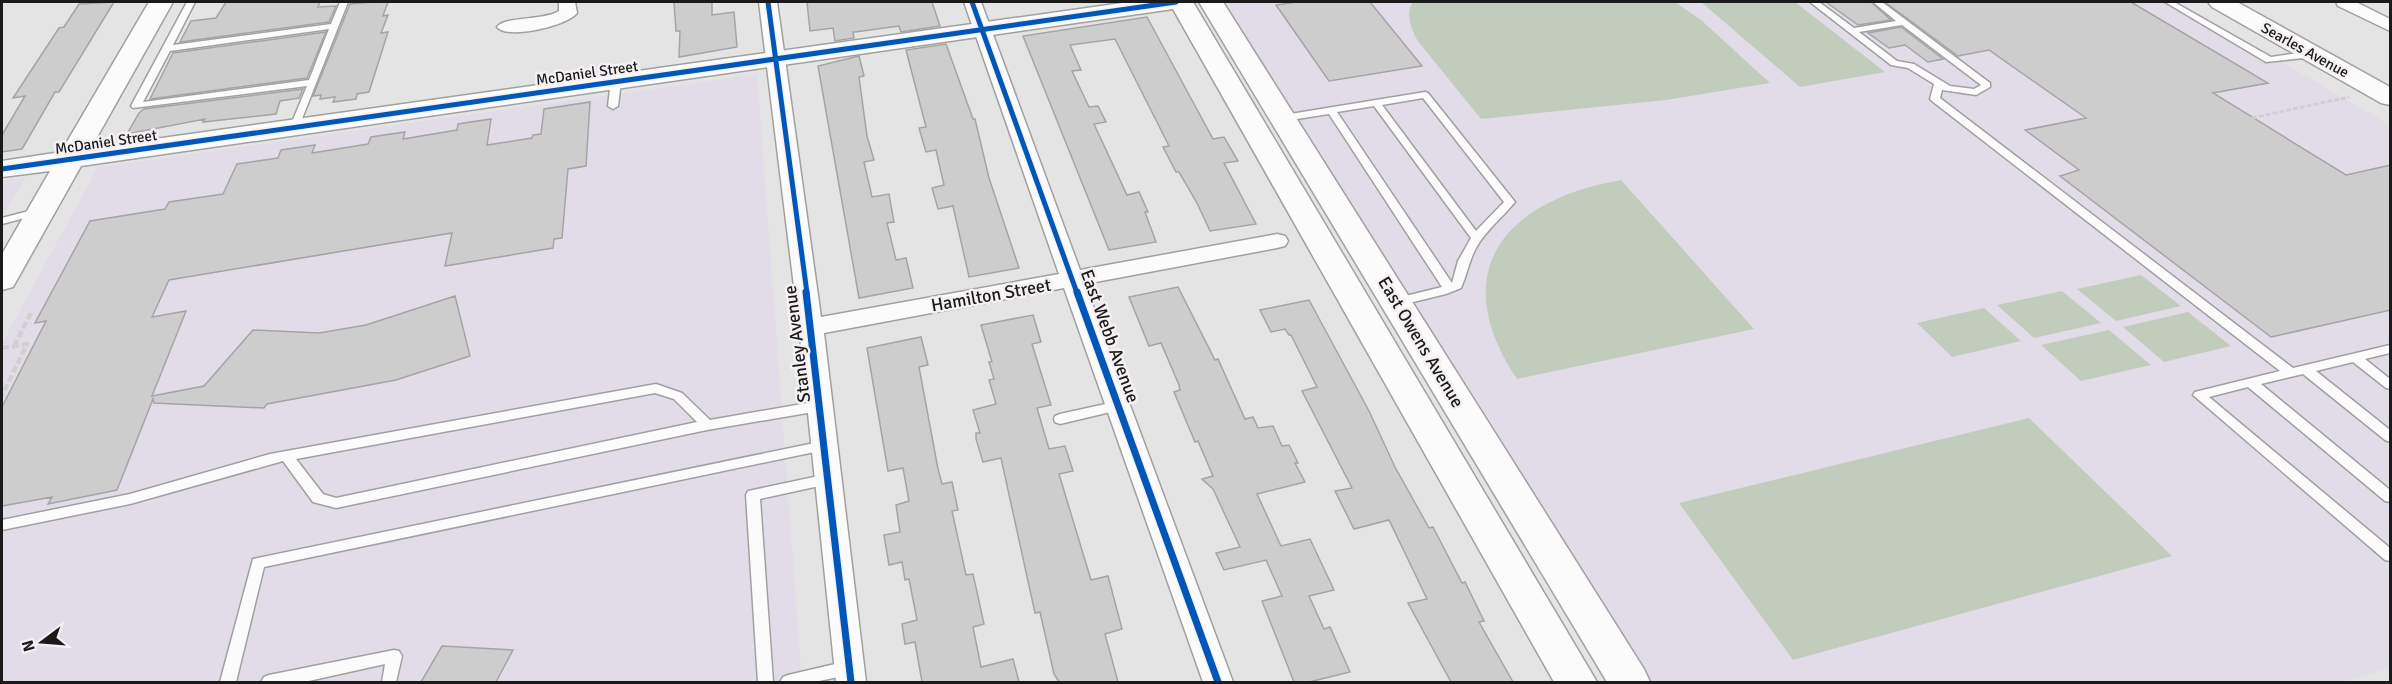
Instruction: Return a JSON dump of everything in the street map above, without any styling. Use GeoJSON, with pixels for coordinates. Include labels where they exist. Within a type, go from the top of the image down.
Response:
{"type":"FeatureCollection","features":[{"type":"Feature","properties":{"kind":"main road"},"geometry":{"type":"LineString","coordinates":[[2,280],[161,2]]}},
{"type":"Feature","properties":{"kind":"main road","name":"McDaniel Street"},"geometry":{"type":"LineString","coordinates":[[2,169],[295,127],[615,94],[774,59],[1176,2]]}},
{"type":"Feature","properties":{"kind":"main road","name":"East Owens Avenue"},"geometry":{"type":"LineString","coordinates":[[1181,2],[1576,682]]}},
{"type":"Feature","properties":{"kind":"main road","name":"East Owens Avenue"},"geometry":{"type":"LineString","coordinates":[[1211,2],[1629,682]]}},
{"type":"Feature","properties":{"kind":"main road","name":"Searles Avenue"},"geometry":{"type":"LineString","coordinates":[[2220,2],[2385,94]]}},
{"type":"Feature","properties":{"kind":"main road"},"geometry":{"type":"LineString","coordinates":[[1243,106],[1284,118]]}},
{"type":"Feature","properties":{"kind":"street"},"geometry":{"type":"LineString","coordinates":[[506,27],[562,18],[567,13],[567,2]]}},
{"type":"Feature","properties":{"kind":"street","name":"Stanley Avenue"},"geometry":{"type":"LineString","coordinates":[[768,2],[810,327],[850,675]]}},
{"type":"Feature","properties":{"kind":"street","name":"East Webb Avenue"},"geometry":{"type":"LineString","coordinates":[[972,2],[1218,682]]}},
{"type":"Feature","properties":{"kind":"street"},"geometry":{"type":"LineString","coordinates":[[2344,2],[2391,26]]}},
{"type":"Feature","properties":{"kind":"street","name":"Hamilton Street"},"geometry":{"type":"LineString","coordinates":[[810,327],[1277,241]]}},
{"type":"Feature","properties":{"kind":"lane"},"geometry":{"type":"LineString","coordinates":[[191,2],[136,106],[312,82]]}},
{"type":"Feature","properties":{"kind":"lane"},"geometry":{"type":"LineString","coordinates":[[295,127],[344,2]]}},
{"type":"Feature","properties":{"kind":"lane"},"geometry":{"type":"LineString","coordinates":[[1814,2],[1894,63],[1911,66],[1948,89],[1976,92],[1987,86],[1877,2]]}},
{"type":"Feature","properties":{"kind":"lane"},"geometry":{"type":"LineString","coordinates":[[2169,2],[2269,60],[2313,54]]}},
{"type":"Feature","properties":{"kind":"lane"},"geometry":{"type":"LineString","coordinates":[[1852,31],[1905,22]]}},
{"type":"Feature","properties":{"kind":"lane"},"geometry":{"type":"LineString","coordinates":[[166,49],[334,26]]}},
{"type":"Feature","properties":{"kind":"lane"},"geometry":{"type":"LineString","coordinates":[[1939,84],[1935,99],[2291,373]]}},
{"type":"Feature","properties":{"kind":"lane"},"geometry":{"type":"LineString","coordinates":[[1284,118],[1425,95],[1510,202],[1496,213],[1460,263],[1457,285],[1397,302]]}},
{"type":"Feature","properties":{"kind":"lane"},"geometry":{"type":"LineString","coordinates":[[1376,103],[1476,238]]}},
{"type":"Feature","properties":{"kind":"lane"},"geometry":{"type":"LineString","coordinates":[[1331,110],[1449,288]]}},
{"type":"Feature","properties":{"kind":"lane"},"geometry":{"type":"LineString","coordinates":[[2,221],[41,211]]}},
{"type":"Feature","properties":{"kind":"lane"},"geometry":{"type":"LineString","coordinates":[[2391,349],[2199,395],[2391,556]]}},
{"type":"Feature","properties":{"kind":"lane"},"geometry":{"type":"LineString","coordinates":[[2354,357],[2391,385]]}},
{"type":"Feature","properties":{"kind":"lane"},"geometry":{"type":"LineString","coordinates":[[2305,369],[2391,437]]}},
{"type":"Feature","properties":{"kind":"lane"},"geometry":{"type":"LineString","coordinates":[[2251,382],[2391,497]]}},
{"type":"Feature","properties":{"kind":"lane"},"geometry":{"type":"LineString","coordinates":[[2,525],[130,498],[286,456],[656,388],[678,396],[706,425]]}},
{"type":"Feature","properties":{"kind":"lane"},"geometry":{"type":"LineString","coordinates":[[286,456],[318,498],[336,503],[706,425],[819,405]]}},
{"type":"Feature","properties":{"kind":"lane"},"geometry":{"type":"LineString","coordinates":[[1060,419],[1119,406]]}},
{"type":"Feature","properties":{"kind":"lane"},"geometry":{"type":"LineString","coordinates":[[228,682],[258,563],[824,447]]}},
{"type":"Feature","properties":{"kind":"lane"},"geometry":{"type":"LineString","coordinates":[[765,682],[753,495],[828,479]]}},
{"type":"Feature","properties":{"kind":"lane"},"geometry":{"type":"LineString","coordinates":[[269,682],[298,679],[394,657],[389,682]]}},
{"type":"Feature","properties":{"kind":"lane"},"geometry":{"type":"LineString","coordinates":[[788,682],[850,675]]}},
{"type":"Feature","properties":{"kind":"path"},"geometry":{"type":"LineString","coordinates":[[2252,117],[2385,94]]}},
{"type":"Feature","properties":{"kind":"path"},"geometry":{"type":"LineString","coordinates":[[14,346],[31,313]]}},
{"type":"Feature","properties":{"kind":"path"},"geometry":{"type":"LineString","coordinates":[[2,348],[27,344],[2,395]]}},
{"type":"Feature","properties":{"kind":"shaded area"},"geometry":{"type":"Polygon","coordinates":[[[1221,2],[2179,2],[2390,125],[2390,668],[2342,682],[1639,682],[1221,2]]]}},
{"type":"Feature","properties":{"kind":"shaded area"},"geometry":{"type":"Polygon","coordinates":[[[757,74],[802,682],[2,682],[2,343],[98,167],[757,74]]]}},
{"type":"Feature","properties":{"kind":"shaded area"},"geometry":{"type":"Polygon","coordinates":[[[26,177],[2,218],[2,181],[26,177]]]}},
{"type":"Feature","properties":{"kind":"green space"},"geometry":{"type":"Polygon","coordinates":[[[1413,2],[1675,2],[1701,20],[1770,83],[1666,100],[1481,119],[1417,40],[1409,16],[1413,2]]]}},
{"type":"Feature","properties":{"kind":"green space"},"geometry":{"type":"Polygon","coordinates":[[[1701,2],[1795,2],[1885,72],[1800,87],[1701,2]]]}},
{"type":"Feature","properties":{"kind":"green space"},"geometry":{"type":"Polygon","coordinates":[[[1621,180],[1754,329],[1517,379],[1496,340],[1486,304],[1488,273],[1499,246],[1519,223],[1546,204],[1581,190],[1621,180]]]}},
{"type":"Feature","properties":{"kind":"green space"},"geometry":{"type":"Polygon","coordinates":[[[2141,275],[2181,306],[2116,321],[2077,289],[2141,275]]]}},
{"type":"Feature","properties":{"kind":"green space"},"geometry":{"type":"Polygon","coordinates":[[[2062,291],[2101,323],[2034,338],[1997,305],[2062,291]]]}},
{"type":"Feature","properties":{"kind":"green space"},"geometry":{"type":"Polygon","coordinates":[[[1984,308],[2021,341],[1952,357],[1917,323],[1984,308]]]}},
{"type":"Feature","properties":{"kind":"green space"},"geometry":{"type":"Polygon","coordinates":[[[2188,312],[2231,346],[2164,362],[2123,327],[2188,312]]]}},
{"type":"Feature","properties":{"kind":"green space"},"geometry":{"type":"Polygon","coordinates":[[[2109,330],[2151,365],[2081,381],[2041,345],[2109,330]]]}},
{"type":"Feature","properties":{"kind":"green space"},"geometry":{"type":"Polygon","coordinates":[[[2029,418],[2172,556],[1793,660],[1679,503],[2029,418]]]}},
{"type":"Feature","properties":{"kind":"building"},"geometry":{"type":"Polygon","coordinates":[[[114,2],[59,92],[55,92],[22,149],[2,152],[2,135],[25,96],[13,98],[59,28],[64,27],[79,4],[114,2]]]}},
{"type":"Feature","properties":{"kind":"building"},"geometry":{"type":"Polygon","coordinates":[[[226,2],[320,2],[318,7],[336,6],[329,22],[180,42],[191,21],[216,18],[226,2]]]}},
{"type":"Feature","properties":{"kind":"building"},"geometry":{"type":"Polygon","coordinates":[[[388,2],[383,16],[388,15],[381,33],[388,32],[369,92],[357,94],[356,99],[333,102],[335,97],[320,99],[321,95],[313,96],[350,4],[388,2]]]}},
{"type":"Feature","properties":{"kind":"building"},"geometry":{"type":"Polygon","coordinates":[[[674,2],[712,2],[712,15],[734,12],[737,47],[679,57],[680,31],[676,31],[674,2]]]}},
{"type":"Feature","properties":{"kind":"building"},"geometry":{"type":"Polygon","coordinates":[[[807,2],[932,2],[940,26],[901,32],[899,26],[853,32],[854,38],[835,41],[833,28],[810,31],[807,2]]]}},
{"type":"Feature","properties":{"kind":"building"},"geometry":{"type":"Polygon","coordinates":[[[1297,2],[1370,2],[1422,66],[1329,81],[1276,5],[1297,2]]]}},
{"type":"Feature","properties":{"kind":"building"},"geometry":{"type":"Polygon","coordinates":[[[1826,2],[1871,2],[1891,20],[1858,25],[1826,2]]]}},
{"type":"Feature","properties":{"kind":"building"},"geometry":{"type":"Polygon","coordinates":[[[1885,2],[2131,2],[2268,83],[2213,93],[2346,175],[2391,165],[2391,310],[2271,337],[2060,176],[2079,170],[2025,130],[2086,118],[1989,50],[1958,56],[1885,2]]]}},
{"type":"Feature","properties":{"kind":"building"},"geometry":{"type":"Polygon","coordinates":[[[1147,17],[1213,139],[1224,137],[1238,161],[1224,163],[1256,224],[1210,231],[1197,203],[1179,172],[1176,172],[1163,147],[1169,146],[1115,39],[1070,45],[1081,70],[1072,71],[1089,107],[1098,106],[1106,122],[1094,124],[1127,195],[1139,192],[1148,212],[1145,212],[1156,242],[1109,250],[1023,36],[1147,17]]]}},
{"type":"Feature","properties":{"kind":"building"},"geometry":{"type":"Polygon","coordinates":[[[1901,27],[1943,59],[1928,62],[1905,45],[1889,48],[1868,33],[1901,27]]]}},
{"type":"Feature","properties":{"kind":"building"},"geometry":{"type":"Polygon","coordinates":[[[326,32],[307,78],[150,99],[173,53],[326,32]]]}},
{"type":"Feature","properties":{"kind":"building"},"geometry":{"type":"Polygon","coordinates":[[[946,44],[973,119],[975,119],[989,178],[1019,268],[969,277],[953,206],[938,209],[932,188],[944,185],[936,150],[926,152],[919,128],[926,127],[906,50],[946,44]]]}},
{"type":"Feature","properties":{"kind":"building"},"geometry":{"type":"Polygon","coordinates":[[[859,56],[864,76],[859,77],[867,136],[874,160],[864,162],[872,197],[889,194],[894,222],[887,223],[896,260],[906,258],[913,288],[859,298],[818,66],[859,56]]]}},
{"type":"Feature","properties":{"kind":"building"},"geometry":{"type":"Polygon","coordinates":[[[303,89],[299,98],[280,101],[276,114],[203,122],[205,119],[127,134],[139,113],[144,109],[303,89]]]}},
{"type":"Feature","properties":{"kind":"building"},"geometry":{"type":"Polygon","coordinates":[[[590,102],[586,166],[568,169],[562,238],[554,239],[553,248],[445,266],[452,233],[169,280],[152,317],[186,311],[152,396],[204,386],[253,330],[319,333],[366,325],[455,296],[470,356],[396,380],[267,404],[264,408],[154,403],[153,399],[117,490],[48,504],[52,497],[2,506],[2,407],[46,321],[35,323],[90,221],[165,209],[169,202],[223,194],[237,164],[278,158],[281,150],[315,145],[312,153],[368,144],[371,137],[405,132],[403,139],[457,130],[458,124],[491,119],[487,145],[532,138],[533,135],[541,134],[544,109],[590,102]]]}},
{"type":"Feature","properties":{"kind":"building"},"geometry":{"type":"Polygon","coordinates":[[[1178,287],[1215,360],[1218,359],[1245,419],[1253,417],[1258,428],[1273,426],[1282,446],[1289,445],[1298,463],[1295,463],[1305,482],[1257,494],[1281,546],[1310,539],[1334,590],[1309,596],[1324,629],[1330,627],[1350,672],[1309,682],[1294,682],[1262,601],[1282,596],[1266,560],[1224,570],[1216,553],[1240,547],[1213,489],[1202,479],[1213,476],[1198,441],[1195,442],[1174,392],[1180,390],[1179,385],[1161,343],[1149,346],[1129,297],[1178,287]]]}},
{"type":"Feature","properties":{"kind":"building"},"geometry":{"type":"Polygon","coordinates":[[[1309,300],[1369,411],[1395,467],[1429,528],[1433,527],[1462,583],[1465,582],[1484,621],[1479,622],[1513,682],[1451,682],[1408,603],[1427,599],[1389,520],[1354,529],[1335,491],[1352,488],[1302,391],[1317,387],[1291,335],[1285,329],[1271,332],[1260,310],[1309,300]]]}},
{"type":"Feature","properties":{"kind":"building"},"geometry":{"type":"Polygon","coordinates":[[[1033,315],[1041,342],[1032,344],[1051,405],[1037,408],[1049,449],[1065,446],[1073,471],[1059,474],[1091,580],[1108,576],[1122,629],[1105,634],[1118,682],[1059,682],[1054,674],[1040,612],[1035,613],[1001,458],[983,462],[976,439],[976,433],[980,433],[973,410],[996,404],[989,380],[994,379],[989,362],[992,362],[981,325],[1033,315]]]}},
{"type":"Feature","properties":{"kind":"building"},"geometry":{"type":"Polygon","coordinates":[[[921,337],[928,365],[919,367],[938,469],[942,484],[952,482],[958,510],[952,511],[966,575],[973,574],[984,624],[973,627],[981,667],[1013,659],[1019,682],[922,682],[915,642],[905,644],[902,624],[917,620],[909,579],[905,580],[902,562],[889,565],[884,535],[900,532],[896,505],[909,501],[903,468],[888,471],[867,348],[921,337]]]}},
{"type":"Feature","properties":{"kind":"building"},"geometry":{"type":"Polygon","coordinates":[[[442,646],[513,650],[496,682],[421,682],[442,646]]]}},
{"type":"Feature","properties":{"kind":"cycle path"},"geometry":{"type":"LineString","coordinates":[[768,2],[811,327],[851,682]]}},
{"type":"Feature","properties":{"kind":"cycle path"},"geometry":{"type":"LineString","coordinates":[[972,2],[1218,682]]}},
{"type":"Feature","properties":{"kind":"cycle path"},"geometry":{"type":"LineString","coordinates":[[2,169],[1176,2]]}}]}
